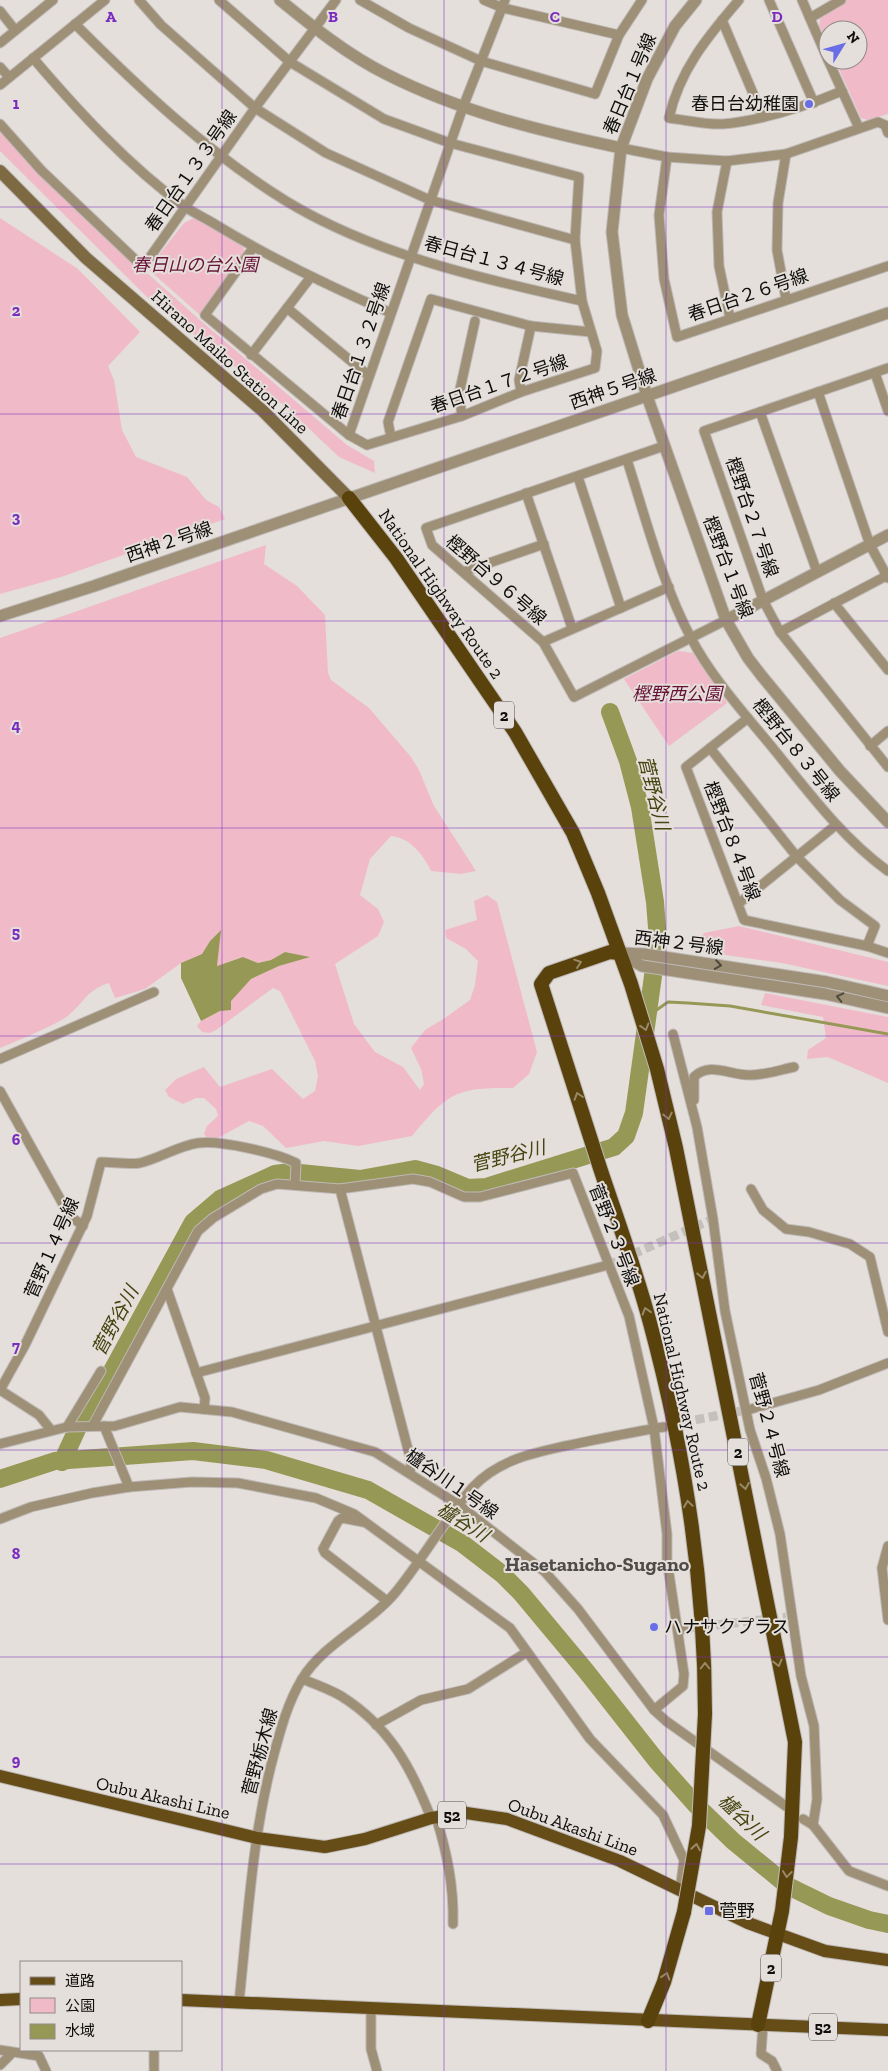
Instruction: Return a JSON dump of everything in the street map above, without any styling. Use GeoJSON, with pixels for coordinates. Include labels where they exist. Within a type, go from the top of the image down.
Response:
{"type":"FeatureCollection","features":[{"type":"Feature","properties":{"kind":"highway","name":"National Highway Route 2"},"geometry":{"type":"LineString","coordinates":[[349,498],[401,566],[516,732],[546,782],[573,833],[598,894],[618,953],[632,984],[657,1069],[680,1168],[795,1742],[792,1837],[782,1911],[761,2025]]}},
{"type":"Feature","properties":{"kind":"highway","name":"National Highway Route 2"},"geometry":{"type":"LineString","coordinates":[[618,953],[610,952],[549,973],[541,984],[650,1322],[671,1412],[688,1501],[705,1650],[705,1714],[699,1826],[684,1912],[664,1982],[648,2021]]}},
{"type":"Feature","properties":{"kind":"main road","name":"Hirano Maiko Station Line"},"geometry":{"type":"LineString","coordinates":[[0,170],[86,258],[263,411],[349,498]]}},
{"type":"Feature","properties":{"kind":"main road","name":"Oubu Akashi Line"},"geometry":{"type":"LineString","coordinates":[[0,1776],[257,1838],[325,1847],[365,1839],[433,1818],[466,1813],[507,1819],[620,1861],[748,1923],[825,1951],[888,1960]]}},
{"type":"Feature","properties":{"kind":"main road"},"geometry":{"type":"LineString","coordinates":[[0,2000],[20,1999]]}},
{"type":"Feature","properties":{"kind":"main road","name":"52"},"geometry":{"type":"LineString","coordinates":[[182,2000],[888,2030]]}},
{"type":"Feature","properties":{"kind":"street"},"geometry":{"type":"LineString","coordinates":[[36,0],[42,9]]}},
{"type":"Feature","properties":{"kind":"street"},"geometry":{"type":"LineString","coordinates":[[0,43],[53,0]]}},
{"type":"Feature","properties":{"kind":"street"},"geometry":{"type":"LineString","coordinates":[[0,85],[104,0]]}},
{"type":"Feature","properties":{"kind":"street"},"geometry":{"type":"LineString","coordinates":[[139,0],[162,25],[256,108],[326,153],[430,200],[576,240]]}},
{"type":"Feature","properties":{"kind":"street"},"geometry":{"type":"LineString","coordinates":[[220,0],[290,62],[384,119],[450,143]]}},
{"type":"Feature","properties":{"kind":"street"},"geometry":{"type":"LineString","coordinates":[[280,0],[314,28],[385,74],[463,107],[544,132],[667,157],[727,161],[786,154],[878,122],[885,125],[888,133]]}},
{"type":"Feature","properties":{"kind":"street","name":"春日台１３３号線"},"geometry":{"type":"LineString","coordinates":[[0,124],[41,170],[143,267],[256,108],[336,0]]}},
{"type":"Feature","properties":{"kind":"street"},"geometry":{"type":"LineString","coordinates":[[360,0],[409,28],[481,61],[595,94],[619,35],[642,0]]}},
{"type":"Feature","properties":{"kind":"street"},"geometry":{"type":"LineString","coordinates":[[484,0],[619,35]]}},
{"type":"Feature","properties":{"kind":"street","name":"春日台１号線"},"geometry":{"type":"LineString","coordinates":[[647,396],[622,315],[612,232],[621,148],[647,79],[675,26],[696,0]]}},
{"type":"Feature","properties":{"kind":"street"},"geometry":{"type":"LineString","coordinates":[[739,0],[692,58],[673,99],[669,118],[721,124],[764,117],[814,102],[842,91]]}},
{"type":"Feature","properties":{"kind":"street"},"geometry":{"type":"LineString","coordinates":[[769,0],[814,102]]}},
{"type":"Feature","properties":{"kind":"street"},"geometry":{"type":"LineString","coordinates":[[802,0],[818,37]]}},
{"type":"Feature","properties":{"kind":"street"},"geometry":{"type":"LineString","coordinates":[[810,18],[841,0]]}},
{"type":"Feature","properties":{"kind":"street","name":"春日台１３２号線"},"geometry":{"type":"LineString","coordinates":[[253,248],[205,315],[350,435],[410,255],[450,143],[504,4]]}},
{"type":"Feature","properties":{"kind":"street"},"geometry":{"type":"LineString","coordinates":[[0,11],[16,30]]}},
{"type":"Feature","properties":{"kind":"street"},"geometry":{"type":"LineString","coordinates":[[722,20],[764,117]]}},
{"type":"Feature","properties":{"kind":"street","name":"春日台１３４号線"},"geometry":{"type":"LineString","coordinates":[[75,24],[172,118],[286,201],[353,235],[410,255],[489,281],[582,301],[576,240],[579,177],[450,143]]}},
{"type":"Feature","properties":{"kind":"street"},"geometry":{"type":"LineString","coordinates":[[32,58],[72,104],[110,142],[186,207],[253,248],[310,278],[391,313]]}},
{"type":"Feature","properties":{"kind":"street"},"geometry":{"type":"LineString","coordinates":[[0,67],[9,77]]}},
{"type":"Feature","properties":{"kind":"street"},"geometry":{"type":"LineString","coordinates":[[833,70],[859,128]]}},
{"type":"Feature","properties":{"kind":"street"},"geometry":{"type":"LineString","coordinates":[[786,154],[778,203],[776,250],[786,299]]}},
{"type":"Feature","properties":{"kind":"street","name":"春日台２６号線"},"geometry":{"type":"LineString","coordinates":[[667,157],[659,215],[664,279],[677,337],[888,266]]}},
{"type":"Feature","properties":{"kind":"street"},"geometry":{"type":"LineString","coordinates":[[727,161],[717,212],[719,266],[730,318]]}},
{"type":"Feature","properties":{"kind":"street"},"geometry":{"type":"LineString","coordinates":[[251,355],[310,278]]}},
{"type":"Feature","properties":{"kind":"street"},"geometry":{"type":"LineString","coordinates":[[391,437],[388,422],[431,299],[531,326],[591,332]]}},
{"type":"Feature","properties":{"kind":"street","name":"春日台１７２号線"},"geometry":{"type":"LineString","coordinates":[[350,435],[367,445],[462,416],[521,392],[595,368],[597,351],[582,301]]}},
{"type":"Feature","properties":{"kind":"street"},"geometry":{"type":"LineString","coordinates":[[287,308],[369,376]]}},
{"type":"Feature","properties":{"kind":"street","name":"西神５号線"},"geometry":{"type":"LineString","coordinates":[[349,498],[888,314]]}},
{"type":"Feature","properties":{"kind":"street"},"geometry":{"type":"LineString","coordinates":[[462,416],[459,394],[475,321]]}},
{"type":"Feature","properties":{"kind":"street"},"geometry":{"type":"LineString","coordinates":[[521,392],[519,380],[531,326]]}},
{"type":"Feature","properties":{"kind":"street","name":"樫野台２７号線"},"geometry":{"type":"LineString","coordinates":[[888,368],[704,431],[763,600],[780,632],[888,767]]}},
{"type":"Feature","properties":{"kind":"street"},"geometry":{"type":"LineString","coordinates":[[875,373],[888,411]]}},
{"type":"Feature","properties":{"kind":"street"},"geometry":{"type":"LineString","coordinates":[[780,632],[887,576],[870,545],[818,392]]}},
{"type":"Feature","properties":{"kind":"street","name":"樫野台１号線"},"geometry":{"type":"LineString","coordinates":[[647,396],[726,620],[748,658],[761,675],[840,771],[888,822]]}},
{"type":"Feature","properties":{"kind":"street"},"geometry":{"type":"LineString","coordinates":[[760,412],[817,572]]}},
{"type":"Feature","properties":{"kind":"street","name":"樫野台９６号線"},"geometry":{"type":"LineString","coordinates":[[664,446],[426,528],[432,545],[543,642],[574,697],[726,620]]}},
{"type":"Feature","properties":{"kind":"street"},"geometry":{"type":"LineString","coordinates":[[626,460],[669,586],[691,638]]}},
{"type":"Feature","properties":{"kind":"street"},"geometry":{"type":"LineString","coordinates":[[578,477],[621,608]]}},
{"type":"Feature","properties":{"kind":"street"},"geometry":{"type":"LineString","coordinates":[[526,492],[572,628]]}},
{"type":"Feature","properties":{"kind":"street","name":"西神２号線"},"geometry":{"type":"LineString","coordinates":[[0,616],[94,586],[349,498]]}},
{"type":"Feature","properties":{"kind":"street"},"geometry":{"type":"LineString","coordinates":[[726,620],[888,536]]}},
{"type":"Feature","properties":{"kind":"street"},"geometry":{"type":"LineString","coordinates":[[463,572],[544,544]]}},
{"type":"Feature","properties":{"kind":"street"},"geometry":{"type":"LineString","coordinates":[[543,642],[669,586]]}},
{"type":"Feature","properties":{"kind":"street"},"geometry":{"type":"LineString","coordinates":[[834,603],[888,670]]}},
{"type":"Feature","properties":{"kind":"street","name":"樫野台８３号線"},"geometry":{"type":"LineString","coordinates":[[691,638],[710,669],[836,825],[871,859],[888,871]]}},
{"type":"Feature","properties":{"kind":"street","name":"樫野台８４号線"},"geometry":{"type":"LineString","coordinates":[[748,718],[686,767],[744,920],[867,946],[888,953]]}},
{"type":"Feature","properties":{"kind":"street"},"geometry":{"type":"LineString","coordinates":[[870,746],[888,731]]}},
{"type":"Feature","properties":{"kind":"street"},"geometry":{"type":"LineString","coordinates":[[710,748],[797,857],[840,900],[875,926],[867,946]]}},
{"type":"Feature","properties":{"kind":"street"},"geometry":{"type":"LineString","coordinates":[[738,904],[836,825]]}},
{"type":"Feature","properties":{"kind":"street","name":"西神２号線"},"geometry":{"type":"LineString","coordinates":[[618,953],[644,954],[827,982],[888,996]]}},
{"type":"Feature","properties":{"kind":"street","name":"西神２号線"},"geometry":{"type":"LineString","coordinates":[[618,953],[642,966],[825,994],[888,1008]]}},
{"type":"Feature","properties":{"kind":"street"},"geometry":{"type":"LineString","coordinates":[[0,1059],[154,992]]}},
{"type":"Feature","properties":{"kind":"street","name":"菅野２４号線"},"geometry":{"type":"LineString","coordinates":[[673,1034],[694,1113],[713,1219],[725,1311],[750,1430],[766,1478],[780,1534],[789,1617],[814,1726],[817,1799],[813,1825]]}},
{"type":"Feature","properties":{"kind":"street"},"geometry":{"type":"LineString","coordinates":[[694,1113],[694,1077],[700,1071],[709,1069],[750,1075],[794,1067]]}},
{"type":"Feature","properties":{"kind":"street"},"geometry":{"type":"LineString","coordinates":[[0,1091],[69,1215],[83,1226]]}},
{"type":"Feature","properties":{"kind":"street","name":"菅野１４号線"},"geometry":{"type":"LineString","coordinates":[[0,1390],[25,1345],[83,1226],[101,1162],[138,1163],[200,1143],[281,1155],[296,1163],[295,1183]]}},
{"type":"Feature","properties":{"kind":"street","name":"菅野２３号線"},"geometry":{"type":"LineString","coordinates":[[340,1188],[413,1179],[430,1182],[464,1197],[480,1197],[572,1172],[629,1316],[654,1428],[667,1534],[667,1560],[684,1674],[683,1686],[654,1710]]}},
{"type":"Feature","properties":{"kind":"street"},"geometry":{"type":"LineString","coordinates":[[94,1425],[198,1231],[213,1218],[261,1189],[277,1184],[295,1183],[340,1188],[411,1460],[410,1473]]}},
{"type":"Feature","properties":{"kind":"street"},"geometry":{"type":"LineString","coordinates":[[751,1189],[763,1210],[786,1229],[808,1232],[850,1244],[864,1251],[870,1257],[884,1291],[888,1332]]}},
{"type":"Feature","properties":{"kind":"street"},"geometry":{"type":"LineString","coordinates":[[196,1373],[608,1265]]}},
{"type":"Feature","properties":{"kind":"street"},"geometry":{"type":"LineString","coordinates":[[167,1289],[205,1398],[204,1410]]}},
{"type":"Feature","properties":{"kind":"street"},"geometry":{"type":"LineString","coordinates":[[750,1409],[819,1390],[888,1363]]}},
{"type":"Feature","properties":{"kind":"street"},"geometry":{"type":"LineString","coordinates":[[67,1427],[101,1371]]}},
{"type":"Feature","properties":{"kind":"street"},"geometry":{"type":"LineString","coordinates":[[0,1390],[39,1415],[51,1430]]}},
{"type":"Feature","properties":{"kind":"street","name":"櫨谷川１号線"},"geometry":{"type":"LineString","coordinates":[[0,1444],[67,1427],[115,1426],[180,1407],[232,1412],[375,1452],[459,1505],[545,1572],[578,1609],[654,1710],[666,1721],[787,1807]]}},
{"type":"Feature","properties":{"kind":"street"},"geometry":{"type":"LineString","coordinates":[[104,1426],[129,1487]]}},
{"type":"Feature","properties":{"kind":"street"},"geometry":{"type":"LineString","coordinates":[[459,1505],[474,1487],[492,1471],[511,1460],[534,1452],[664,1426]]}},
{"type":"Feature","properties":{"kind":"street"},"geometry":{"type":"LineString","coordinates":[[0,1519],[31,1506],[129,1487],[192,1482],[238,1482],[316,1498],[354,1514],[510,1628],[590,1739],[663,1815],[684,1860],[680,1890]]}},
{"type":"Feature","properties":{"kind":"street","name":"菅野栃木線"},"geometry":{"type":"LineString","coordinates":[[240,2002],[257,1838],[268,1776],[284,1716],[302,1679],[321,1655],[387,1601],[419,1561],[459,1505]]}},
{"type":"Feature","properties":{"kind":"street"},"geometry":{"type":"LineString","coordinates":[[365,1522],[342,1518],[338,1521],[323,1549],[325,1553],[387,1601]]}},
{"type":"Feature","properties":{"kind":"street"},"geometry":{"type":"LineString","coordinates":[[888,1546],[882,1568],[888,1620]]}},
{"type":"Feature","properties":{"kind":"street"},"geometry":{"type":"LineString","coordinates":[[678,1630],[690,1628]]}},
{"type":"Feature","properties":{"kind":"street"},"geometry":{"type":"LineString","coordinates":[[376,1725],[421,1700],[468,1689],[527,1652]]}},
{"type":"Feature","properties":{"kind":"street"},"geometry":{"type":"LineString","coordinates":[[302,1679],[340,1696],[365,1714],[396,1745],[415,1778],[445,1848],[454,1891],[454,1924]]}},
{"type":"Feature","properties":{"kind":"street"},"geometry":{"type":"LineString","coordinates":[[803,1819],[813,1825],[849,1871],[888,1886]]}},
{"type":"Feature","properties":{"kind":"street"},"geometry":{"type":"LineString","coordinates":[[371,2008],[370,2049],[377,2071]]}},
{"type":"Feature","properties":{"kind":"street"},"geometry":{"type":"LineString","coordinates":[[761,2025],[761,2054],[764,2059],[772,2061],[777,2071]]}},
{"type":"Feature","properties":{"kind":"street"},"geometry":{"type":"LineString","coordinates":[[0,2050],[38,2056],[46,2071]]}},
{"type":"Feature","properties":{"kind":"street"},"geometry":{"type":"LineString","coordinates":[[154,2051],[154,2071]]}},
{"type":"Feature","properties":{"kind":"street"},"geometry":{"type":"LineString","coordinates":[[0,2065],[10,2055],[10,2052]]}},
{"type":"Feature","properties":{"kind":"green space"},"geometry":{"type":"Polygon","coordinates":[[[847,0],[888,0],[888,114],[868,120],[861,118],[839,70],[868,70],[868,20],[820,20],[821,14],[847,0]]]}},
{"type":"Feature","properties":{"kind":"green space"},"geometry":{"type":"Polygon","coordinates":[[[0,128],[64,199],[201,321],[347,445],[374,461],[375,473],[339,457],[286,407],[148,298],[0,151],[0,128]]]}},
{"type":"Feature","properties":{"kind":"green space","name":"春日山の台公園"},"geometry":{"type":"Polygon","coordinates":[[[196,217],[243,247],[245,253],[200,315],[148,269],[184,223],[196,217]]]}},
{"type":"Feature","properties":{"kind":"green space"},"geometry":{"type":"Polygon","coordinates":[[[0,218],[78,269],[140,332],[108,366],[114,380],[122,430],[136,457],[187,477],[206,500],[219,507],[225,519],[61,577],[0,594],[0,218]]]}},
{"type":"Feature","properties":{"kind":"green space"},"geometry":{"type":"Polygon","coordinates":[[[266,545],[264,564],[297,586],[325,615],[328,673],[331,680],[369,708],[411,757],[419,770],[434,806],[476,871],[461,874],[431,871],[424,859],[410,843],[391,836],[370,859],[360,895],[378,909],[384,922],[378,936],[335,964],[354,1024],[375,1052],[403,1067],[420,1090],[424,1084],[421,1069],[411,1048],[425,1030],[470,1000],[475,985],[478,961],[466,949],[446,938],[445,930],[477,920],[474,901],[487,895],[497,902],[537,1052],[529,1074],[513,1088],[479,1089],[455,1095],[435,1110],[412,1136],[358,1146],[324,1141],[286,1148],[263,1126],[249,1121],[216,1139],[208,1139],[204,1134],[207,1126],[218,1116],[216,1109],[204,1098],[196,1098],[183,1104],[169,1097],[165,1090],[176,1079],[204,1067],[220,1087],[272,1069],[303,1099],[315,1091],[318,1076],[315,1061],[280,991],[273,988],[210,1033],[202,1032],[197,1026],[201,1021],[220,1011],[251,979],[279,966],[309,957],[285,952],[271,960],[258,963],[243,957],[217,966],[220,931],[210,941],[202,954],[181,963],[145,989],[115,998],[109,983],[91,992],[65,1018],[0,1048],[0,638],[266,545]]]}},
{"type":"Feature","properties":{"kind":"green space","name":"樫野西公園"},"geometry":{"type":"Polygon","coordinates":[[[678,651],[693,653],[727,703],[669,746],[624,679],[678,651]]]}},
{"type":"Feature","properties":{"kind":"green space"},"geometry":{"type":"Polygon","coordinates":[[[739,926],[888,962],[888,986],[782,963],[690,950],[704,933],[739,926]]]}},
{"type":"Feature","properties":{"kind":"green space"},"geometry":{"type":"Polygon","coordinates":[[[765,993],[888,1017],[888,1083],[828,1057],[807,1059],[808,1050],[826,1038],[823,1017],[761,1005],[765,993]]]}},
{"type":"Feature","properties":{"kind":"water"},"geometry":{"type":"Polygon","coordinates":[[[221,930],[217,966],[243,957],[258,963],[271,960],[285,952],[310,957],[279,966],[251,979],[231,1001],[231,1010],[220,1011],[201,1021],[181,978],[181,963],[202,954],[210,941],[221,930]]]}},
{"type":"Feature","properties":{"kind":"waterway","name":"菅野谷川"},"geometry":{"type":"LineString","coordinates":[[62,1462],[85,1412],[107,1380],[193,1222],[220,1199],[275,1174],[290,1172],[360,1179],[415,1169],[437,1175],[468,1188],[486,1187],[614,1147],[626,1136],[634,1113],[658,940],[655,902],[640,807],[628,761],[610,712]]}},
{"type":"Feature","properties":{"kind":"waterway"},"geometry":{"type":"LineString","coordinates":[[648,1016],[668,1002],[730,1006],[888,1034]]}},
{"type":"Feature","properties":{"kind":"waterway","name":"櫨谷川"},"geometry":{"type":"LineString","coordinates":[[0,1479],[55,1461],[193,1451],[266,1460],[368,1490],[463,1544],[502,1574],[521,1593],[586,1671],[656,1760],[696,1805],[733,1841],[788,1886],[829,1906],[869,1920],[888,1924]]}},
{"type":"Feature","properties":{"kind":"tunnel"},"geometry":{"type":"LineString","coordinates":[[608,1265],[713,1219]]}},
{"type":"Feature","properties":{"kind":"tunnel"},"geometry":{"type":"LineString","coordinates":[[669,1425],[751,1409]]}},
{"type":"Feature","properties":{"kind":"tunnel"},"geometry":{"type":"LineString","coordinates":[[689,1628],[786,1617]]}},
{"type":"Feature","properties":{"kind":"place","name":"春日台幼稚園"},"geometry":{"type":"Point","coordinates":[809,104]}},
{"type":"Feature","properties":{"kind":"place","name":"ハナサクプラス"},"geometry":{"type":"Point","coordinates":[654,1627]}},
{"type":"Feature","properties":{"kind":"place","name":"菅野"},"geometry":{"type":"Point","coordinates":[709,1911]}},
{"type":"Feature","properties":{"kind":"district","name":"Hasetanicho-Sugano"},"geometry":{"type":"Point","coordinates":[597,1564]}}]}
